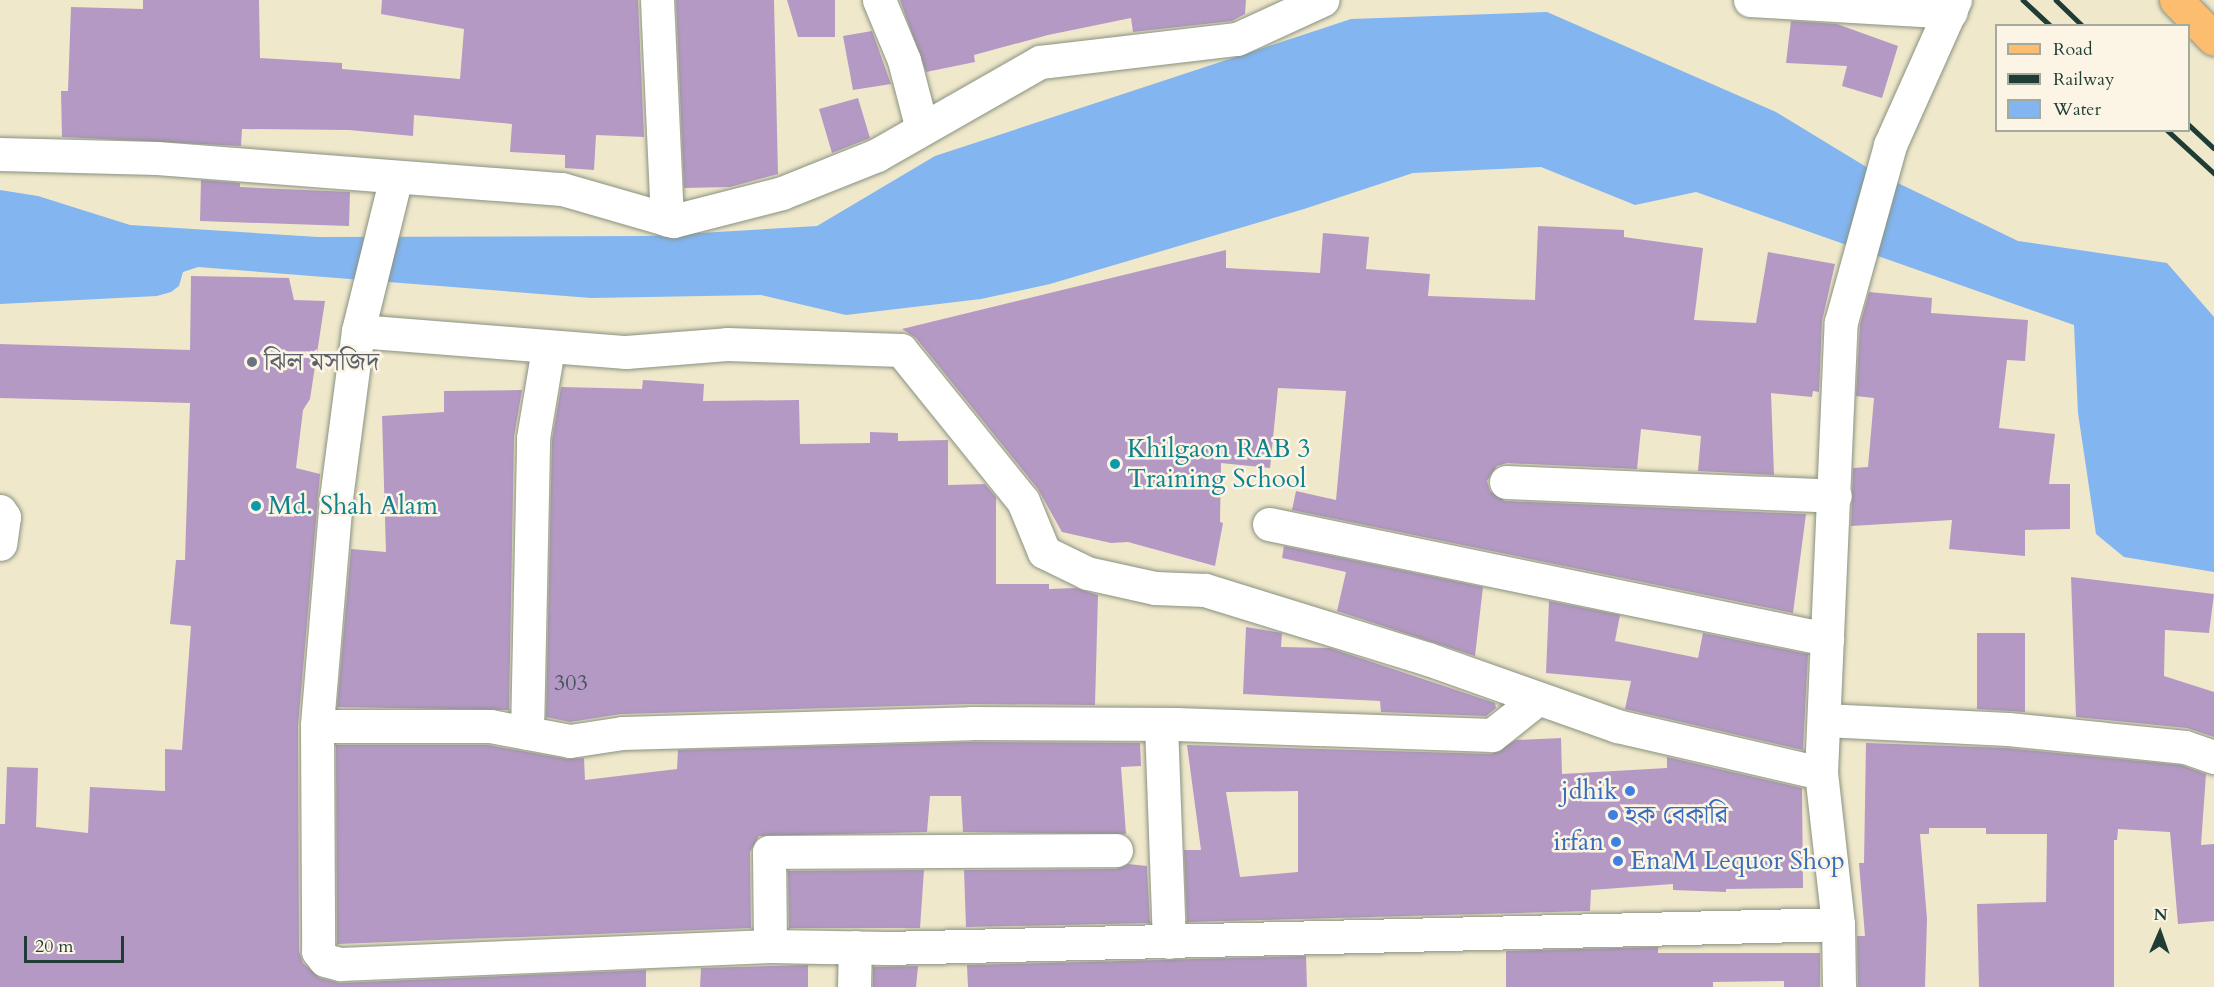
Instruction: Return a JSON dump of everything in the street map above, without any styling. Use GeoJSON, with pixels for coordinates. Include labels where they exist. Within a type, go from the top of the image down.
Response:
{"type":"FeatureCollection","features":[{"type":"Feature","properties":{"kind":"main road"},"geometry":{"type":"LineString","coordinates":[[2176,0],[2214,39]]}},
{"type":"Feature","properties":{"kind":"street"},"geometry":{"type":"LineString","coordinates":[[657,0],[667,220]]}},
{"type":"Feature","properties":{"kind":"street"},"geometry":{"type":"LineString","coordinates":[[879,0],[904,60],[922,129]]}},
{"type":"Feature","properties":{"kind":"street"},"geometry":{"type":"LineString","coordinates":[[0,154],[158,158],[562,189],[667,220],[782,193],[877,156],[1040,62],[1237,39],[1322,0]]}},
{"type":"Feature","properties":{"kind":"street"},"geometry":{"type":"LineString","coordinates":[[1750,0],[1953,6],[1890,145],[1841,322],[1821,773],[1838,924],[1839,987]]}},
{"type":"Feature","properties":{"kind":"street"},"geometry":{"type":"LineString","coordinates":[[396,177],[358,331],[336,498],[317,726],[318,951],[325,960],[402,974],[770,946],[855,947],[1169,942],[1838,924]]}},
{"type":"Feature","properties":{"kind":"street"},"geometry":{"type":"LineString","coordinates":[[358,331],[548,348],[626,352],[727,344],[901,350],[1023,501],[1044,552],[1087,573],[1155,588],[1205,590],[1428,658],[1536,700],[1617,726],[1821,773]]}},
{"type":"Feature","properties":{"kind":"street"},"geometry":{"type":"LineString","coordinates":[[526,733],[533,438],[548,348]]}},
{"type":"Feature","properties":{"kind":"street"},"geometry":{"type":"LineString","coordinates":[[1506,482],[1835,496]]}},
{"type":"Feature","properties":{"kind":"street"},"geometry":{"type":"LineString","coordinates":[[0,511],[4,517],[0,544]]}},
{"type":"Feature","properties":{"kind":"street"},"geometry":{"type":"LineString","coordinates":[[1269,524],[1827,639]]}},
{"type":"Feature","properties":{"kind":"street"},"geometry":{"type":"LineString","coordinates":[[317,726],[490,726],[570,741],[622,733],[971,723],[1161,724],[1492,735],[1536,700]]}},
{"type":"Feature","properties":{"kind":"street"},"geometry":{"type":"LineString","coordinates":[[1824,720],[2008,729],[2185,747],[2214,757]]}},
{"type":"Feature","properties":{"kind":"street"},"geometry":{"type":"LineString","coordinates":[[1161,724],[1169,942]]}},
{"type":"Feature","properties":{"kind":"street"},"geometry":{"type":"LineString","coordinates":[[770,946],[769,852],[1116,850]]}},
{"type":"Feature","properties":{"kind":"street"},"geometry":{"type":"LineString","coordinates":[[854,987],[855,947]]}},
{"type":"Feature","properties":{"kind":"water"},"geometry":{"type":"Polygon","coordinates":[[[1547,12],[1776,112],[1873,171],[2018,241],[2167,263],[2214,317],[2214,572],[2124,557],[2096,534],[2078,413],[2074,325],[1696,192],[1635,205],[1541,167],[1413,173],[1304,209],[1050,284],[981,299],[846,315],[761,295],[591,298],[198,267],[183,272],[179,286],[171,292],[157,296],[0,304],[0,190],[38,196],[130,225],[318,237],[649,236],[817,226],[935,156],[1351,19],[1547,12]]]}},
{"type":"Feature","properties":{"kind":"building"},"geometry":{"type":"Polygon","coordinates":[[[143,0],[259,0],[260,58],[342,63],[342,69],[460,79],[464,29],[381,14],[382,0],[638,0],[644,137],[596,135],[594,170],[565,168],[565,155],[510,152],[512,124],[414,115],[413,136],[349,130],[242,129],[241,146],[62,137],[61,91],[68,91],[71,7],[143,9],[143,0]]]}},
{"type":"Feature","properties":{"kind":"building"},"geometry":{"type":"Polygon","coordinates":[[[676,0],[774,0],[778,174],[730,187],[684,188],[676,0]]]}},
{"type":"Feature","properties":{"kind":"building"},"geometry":{"type":"Polygon","coordinates":[[[787,0],[835,0],[835,37],[798,37],[787,0]]]}},
{"type":"Feature","properties":{"kind":"building"},"geometry":{"type":"Polygon","coordinates":[[[900,0],[1246,0],[1245,14],[1232,21],[1133,32],[1131,18],[1048,35],[974,55],[975,62],[926,72],[900,0]]]}},
{"type":"Feature","properties":{"kind":"building"},"geometry":{"type":"Polygon","coordinates":[[[1791,21],[1837,24],[1898,46],[1882,98],[1842,86],[1847,66],[1786,63],[1791,21]]]}},
{"type":"Feature","properties":{"kind":"building"},"geometry":{"type":"Polygon","coordinates":[[[872,31],[891,84],[853,90],[843,36],[872,31]]]}},
{"type":"Feature","properties":{"kind":"building"},"geometry":{"type":"Polygon","coordinates":[[[858,98],[870,138],[832,153],[819,109],[858,98]]]}},
{"type":"Feature","properties":{"kind":"building"},"geometry":{"type":"Polygon","coordinates":[[[201,180],[240,183],[240,187],[350,192],[349,226],[200,221],[201,180]]]}},
{"type":"Feature","properties":{"kind":"building"},"geometry":{"type":"Polygon","coordinates":[[[1538,226],[1624,230],[1624,237],[1703,248],[1694,320],[1756,323],[1768,252],[1835,264],[1822,321],[1819,392],[1813,391],[1812,397],[1771,393],[1774,475],[1698,471],[1701,436],[1641,429],[1637,469],[1507,463],[1497,466],[1487,481],[1490,491],[1505,501],[1806,514],[1793,613],[1292,510],[1296,491],[1336,500],[1346,391],[1278,388],[1270,468],[1221,463],[1220,522],[1223,523],[1215,566],[1128,542],[1111,543],[1062,532],[1038,489],[916,338],[902,329],[1226,250],[1226,268],[1320,273],[1323,233],[1369,237],[1366,269],[1430,274],[1428,296],[1535,300],[1538,226]]]}},
{"type":"Feature","properties":{"kind":"building"},"geometry":{"type":"Polygon","coordinates":[[[191,276],[289,278],[294,300],[325,301],[310,399],[303,410],[296,468],[320,474],[298,726],[299,951],[303,963],[320,978],[340,983],[646,970],[646,987],[0,987],[0,824],[5,824],[7,767],[38,768],[36,827],[88,833],[90,787],[165,791],[165,749],[182,750],[191,626],[170,624],[176,560],[185,560],[190,403],[0,398],[0,344],[190,350],[191,276]]]}},
{"type":"Feature","properties":{"kind":"building"},"geometry":{"type":"Polygon","coordinates":[[[1869,292],[1932,298],[1931,313],[2028,320],[2025,361],[2007,360],[1999,428],[2055,434],[2049,484],[2070,484],[2070,529],[2025,530],[2025,556],[1949,549],[1952,520],[1851,526],[1853,468],[1868,467],[1874,398],[1856,396],[1860,325],[1869,292]]]}},
{"type":"Feature","properties":{"kind":"building"},"geometry":{"type":"Polygon","coordinates":[[[643,380],[704,384],[703,401],[799,400],[800,444],[870,443],[870,432],[898,433],[898,441],[948,440],[948,485],[985,484],[996,497],[996,584],[1049,584],[1049,589],[1076,588],[1098,595],[1095,705],[970,704],[621,714],[570,722],[546,717],[552,440],[561,387],[642,389],[643,380]]]}},
{"type":"Feature","properties":{"kind":"building"},"geometry":{"type":"Polygon","coordinates":[[[522,390],[514,437],[509,710],[337,707],[351,549],[386,552],[382,416],[444,412],[444,391],[522,390]]]}},
{"type":"Feature","properties":{"kind":"building"},"geometry":{"type":"Polygon","coordinates":[[[1284,546],[1483,587],[1475,656],[1337,611],[1346,572],[1282,558],[1284,546]]]}},
{"type":"Feature","properties":{"kind":"building"},"geometry":{"type":"Polygon","coordinates":[[[2071,577],[2214,594],[2209,633],[2165,630],[2164,676],[2214,692],[2214,737],[2187,728],[2076,717],[2071,577]]]}},
{"type":"Feature","properties":{"kind":"building"},"geometry":{"type":"Polygon","coordinates":[[[1549,601],[1620,615],[1615,641],[1698,658],[1703,633],[1808,654],[1803,750],[1625,709],[1631,681],[1546,673],[1549,601]]]}},
{"type":"Feature","properties":{"kind":"building"},"geometry":{"type":"Polygon","coordinates":[[[1246,627],[1282,633],[1281,647],[1330,648],[1495,703],[1496,708],[1486,716],[1381,712],[1380,701],[1243,694],[1246,627]]]}},
{"type":"Feature","properties":{"kind":"building"},"geometry":{"type":"Polygon","coordinates":[[[1977,633],[2025,633],[2025,712],[1977,709],[1977,633]]]}},
{"type":"Feature","properties":{"kind":"building"},"geometry":{"type":"Polygon","coordinates":[[[1561,738],[1562,774],[1667,768],[1667,757],[1802,788],[1803,888],[1726,889],[1726,892],[1673,890],[1673,884],[1591,890],[1590,911],[1187,922],[1184,850],[1201,850],[1187,745],[1491,754],[1516,740],[1561,738]],[[1298,791],[1226,792],[1240,877],[1298,872],[1298,791]]]}},
{"type":"Feature","properties":{"kind":"building"},"geometry":{"type":"Polygon","coordinates":[[[971,742],[1140,743],[1141,766],[1121,767],[1126,834],[963,832],[961,796],[930,796],[927,832],[759,836],[750,852],[751,928],[337,944],[336,745],[488,745],[567,759],[584,758],[585,780],[677,769],[678,750],[971,742]]]}},
{"type":"Feature","properties":{"kind":"building"},"geometry":{"type":"Polygon","coordinates":[[[1866,743],[2007,748],[2181,765],[2206,774],[2201,845],[2214,844],[2214,921],[2178,924],[2170,832],[2118,829],[2117,840],[2114,840],[2114,987],[1979,987],[1977,904],[2046,902],[2047,834],[1986,834],[1986,828],[1929,828],[1929,834],[1920,834],[1927,919],[1925,987],[1858,987],[1857,936],[1865,936],[1859,863],[1864,863],[1866,743]]]}},
{"type":"Feature","properties":{"kind":"building"},"geometry":{"type":"Polygon","coordinates":[[[1128,864],[1147,866],[1150,923],[966,927],[964,870],[1116,869],[1128,864]]]}},
{"type":"Feature","properties":{"kind":"building"},"geometry":{"type":"Polygon","coordinates":[[[924,870],[920,928],[789,928],[788,871],[924,870]]]}},
{"type":"Feature","properties":{"kind":"building"},"geometry":{"type":"Polygon","coordinates":[[[1658,947],[1658,953],[1820,953],[1820,987],[1784,987],[1784,981],[1713,982],[1713,987],[1506,987],[1506,951],[1658,947]]]}},
{"type":"Feature","properties":{"kind":"building"},"geometry":{"type":"Polygon","coordinates":[[[1306,956],[1307,987],[968,987],[967,965],[1306,956]]]}},
{"type":"Feature","properties":{"kind":"building"},"geometry":{"type":"Polygon","coordinates":[[[808,965],[808,987],[700,987],[701,968],[808,965]]]}},
{"type":"Feature","properties":{"kind":"building"},"geometry":{"type":"Polygon","coordinates":[[[918,966],[916,987],[873,987],[873,967],[918,966]]]}},
{"type":"Feature","properties":{"kind":"railway"},"geometry":{"type":"LineString","coordinates":[[2023,0],[2049,24]]}},
{"type":"Feature","properties":{"kind":"railway"},"geometry":{"type":"LineString","coordinates":[[2056,0],[2081,24]]}},
{"type":"Feature","properties":{"kind":"railway"},"geometry":{"type":"LineString","coordinates":[[2190,126],[2214,148]]}},
{"type":"Feature","properties":{"kind":"railway"},"geometry":{"type":"LineString","coordinates":[[2169,132],[2214,173]]}},
{"type":"Feature","properties":{"kind":"place","name":"ঝিল মসজিদ"},"geometry":{"type":"Point","coordinates":[252,362]}},
{"type":"Feature","properties":{"kind":"place","name":"Khilgaon RAB 3 Training School"},"geometry":{"type":"Point","coordinates":[1115,464]}},
{"type":"Feature","properties":{"kind":"place","name":"Md. Shah Alam"},"geometry":{"type":"Point","coordinates":[256,506]}},
{"type":"Feature","properties":{"kind":"place","name":"jdhik"},"geometry":{"type":"Point","coordinates":[1630,791]}},
{"type":"Feature","properties":{"kind":"place","name":"হক বেকারি"},"geometry":{"type":"Point","coordinates":[1613,815]}},
{"type":"Feature","properties":{"kind":"place","name":"irfan"},"geometry":{"type":"Point","coordinates":[1616,842]}},
{"type":"Feature","properties":{"kind":"place","name":"EnaM Lequor Shop"},"geometry":{"type":"Point","coordinates":[1618,861]}}]}
